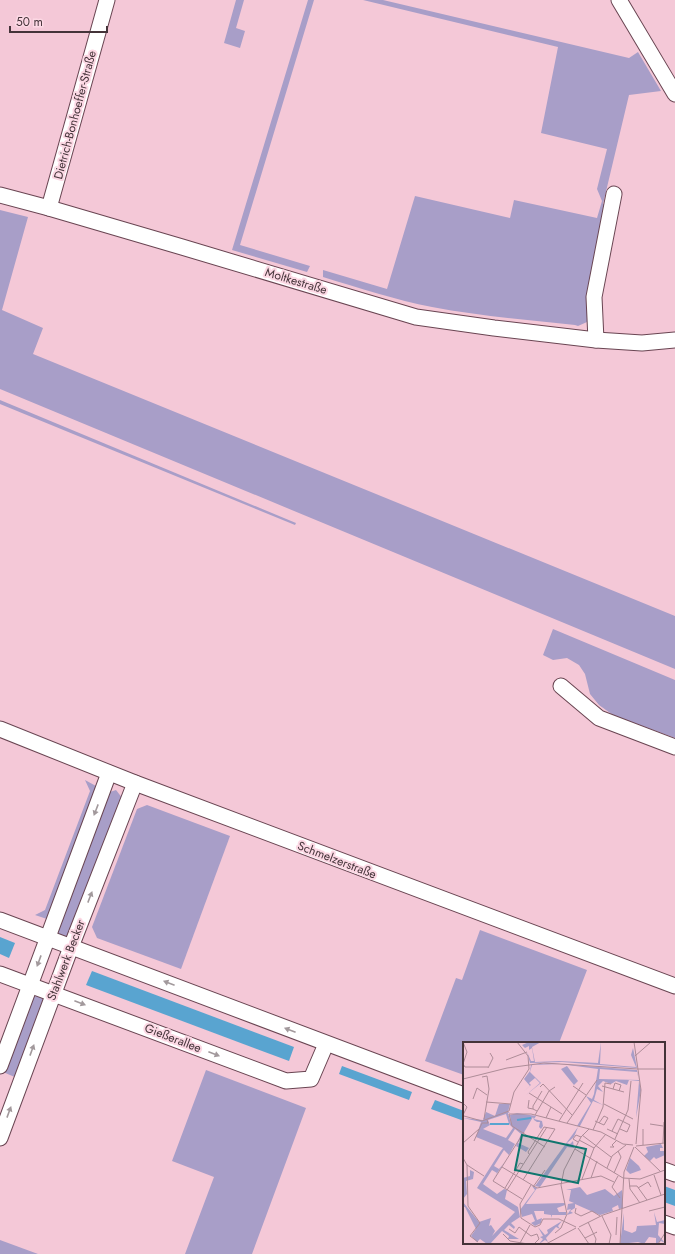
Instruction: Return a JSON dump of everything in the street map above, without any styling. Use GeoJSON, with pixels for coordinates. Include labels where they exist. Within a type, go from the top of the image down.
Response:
{"type":"FeatureCollection","features":[{"type":"Feature","properties":{"kind":"street","name":"Dietrich-Bonhoeffer-Straße"},"geometry":{"type":"LineString","coordinates":[[49,208],[107,0]]}},
{"type":"Feature","properties":{"kind":"street"},"geometry":{"type":"LineString","coordinates":[[619,0],[675,94]]}},
{"type":"Feature","properties":{"kind":"street"},"geometry":{"type":"LineString","coordinates":[[596,340],[594,297],[614,194]]}},
{"type":"Feature","properties":{"kind":"street","name":"Moltkestraße"},"geometry":{"type":"LineString","coordinates":[[0,195],[49,208],[416,317],[596,340],[642,343],[675,340]]}},
{"type":"Feature","properties":{"kind":"street"},"geometry":{"type":"LineString","coordinates":[[561,686],[599,718],[675,747]]}},
{"type":"Feature","properties":{"kind":"street","name":"Schmelzerstraße"},"geometry":{"type":"LineString","coordinates":[[0,730],[109,774],[675,986]]}},
{"type":"Feature","properties":{"kind":"street","name":"Stahlwerk Becker"},"geometry":{"type":"LineString","coordinates":[[0,1066],[109,774]]}},
{"type":"Feature","properties":{"kind":"street","name":"Stahlwerk Becker"},"geometry":{"type":"LineString","coordinates":[[0,1138],[71,947],[135,783]]}},
{"type":"Feature","properties":{"kind":"street"},"geometry":{"type":"LineString","coordinates":[[0,920],[463,1095]]}},
{"type":"Feature","properties":{"kind":"street","name":"Gießerallee"},"geometry":{"type":"LineString","coordinates":[[0,974],[286,1081],[311,1079],[326,1044]]}},
{"type":"Feature","properties":{"kind":"street"},"geometry":{"type":"LineString","coordinates":[[665,1170],[675,1174]]}},
{"type":"Feature","properties":{"kind":"street"},"geometry":{"type":"LineString","coordinates":[[665,1223],[675,1227]]}},
{"type":"Feature","properties":{"kind":"shaded area"},"geometry":{"type":"Polygon","coordinates":[[[236,0],[244,0],[236,28],[245,31],[240,48],[224,43],[236,0]]]}},
{"type":"Feature","properties":{"kind":"shaded area"},"geometry":{"type":"Polygon","coordinates":[[[308,0],[314,0],[240,245],[310,266],[307,272],[232,250],[308,0]]]}},
{"type":"Feature","properties":{"kind":"shaded area"},"geometry":{"type":"Polygon","coordinates":[[[363,0],[383,0],[629,58],[638,52],[661,91],[629,95],[603,204],[608,204],[590,313],[587,322],[578,326],[432,307],[378,294],[323,277],[323,270],[387,289],[415,196],[510,218],[514,200],[597,218],[602,201],[597,189],[607,149],[541,133],[558,47],[363,0]]]}},
{"type":"Feature","properties":{"kind":"shaded area"},"geometry":{"type":"Polygon","coordinates":[[[0,210],[28,217],[2,310],[43,328],[33,354],[675,616],[675,669],[0,389],[0,210]]]}},
{"type":"Feature","properties":{"kind":"shaded area"},"geometry":{"type":"Polygon","coordinates":[[[0,400],[296,523],[295,525],[0,404],[0,400]]]}},
{"type":"Feature","properties":{"kind":"shaded area"},"geometry":{"type":"Polygon","coordinates":[[[553,629],[675,680],[675,738],[613,715],[599,705],[590,694],[585,674],[579,665],[567,658],[553,660],[543,655],[553,629]]]}},
{"type":"Feature","properties":{"kind":"shaded area"},"geometry":{"type":"Polygon","coordinates":[[[85,780],[96,786],[47,919],[35,915],[45,910],[90,791],[85,780]]]}},
{"type":"Feature","properties":{"kind":"shaded area"},"geometry":{"type":"Polygon","coordinates":[[[116,790],[123,799],[68,938],[60,939],[56,933],[107,793],[116,790]]]}},
{"type":"Feature","properties":{"kind":"shaded area"},"geometry":{"type":"Polygon","coordinates":[[[147,805],[230,836],[181,969],[97,938],[92,927],[137,809],[147,805]]]}},
{"type":"Feature","properties":{"kind":"shaded area"},"geometry":{"type":"Polygon","coordinates":[[[480,930],[587,970],[559,1042],[463,1042],[463,1075],[425,1061],[456,978],[462,980],[480,930]]]}},
{"type":"Feature","properties":{"kind":"shaded area"},"geometry":{"type":"Polygon","coordinates":[[[40,995],[45,1001],[17,1078],[3,1072],[32,997],[40,995]]]}},
{"type":"Feature","properties":{"kind":"shaded area"},"geometry":{"type":"Polygon","coordinates":[[[206,1070],[306,1108],[252,1254],[185,1254],[214,1177],[172,1161],[206,1070]]]}},
{"type":"Feature","properties":{"kind":"shaded area"},"geometry":{"type":"Polygon","coordinates":[[[0,1240],[38,1254],[0,1254],[0,1240]]]}},
{"type":"Feature","properties":{"kind":"water"},"geometry":{"type":"Polygon","coordinates":[[[0,937],[15,943],[9,958],[0,954],[0,937]]]}},
{"type":"Feature","properties":{"kind":"water"},"geometry":{"type":"Polygon","coordinates":[[[92,971],[294,1047],[289,1061],[86,985],[92,971]]]}},
{"type":"Feature","properties":{"kind":"water"},"geometry":{"type":"Polygon","coordinates":[[[342,1066],[412,1092],[409,1100],[339,1074],[342,1066]]]}},
{"type":"Feature","properties":{"kind":"water"},"geometry":{"type":"Polygon","coordinates":[[[435,1100],[463,1111],[463,1121],[431,1109],[435,1100]]]}},
{"type":"Feature","properties":{"kind":"water"},"geometry":{"type":"Polygon","coordinates":[[[665,1186],[675,1190],[675,1206],[665,1202],[665,1186]]]}}]}
